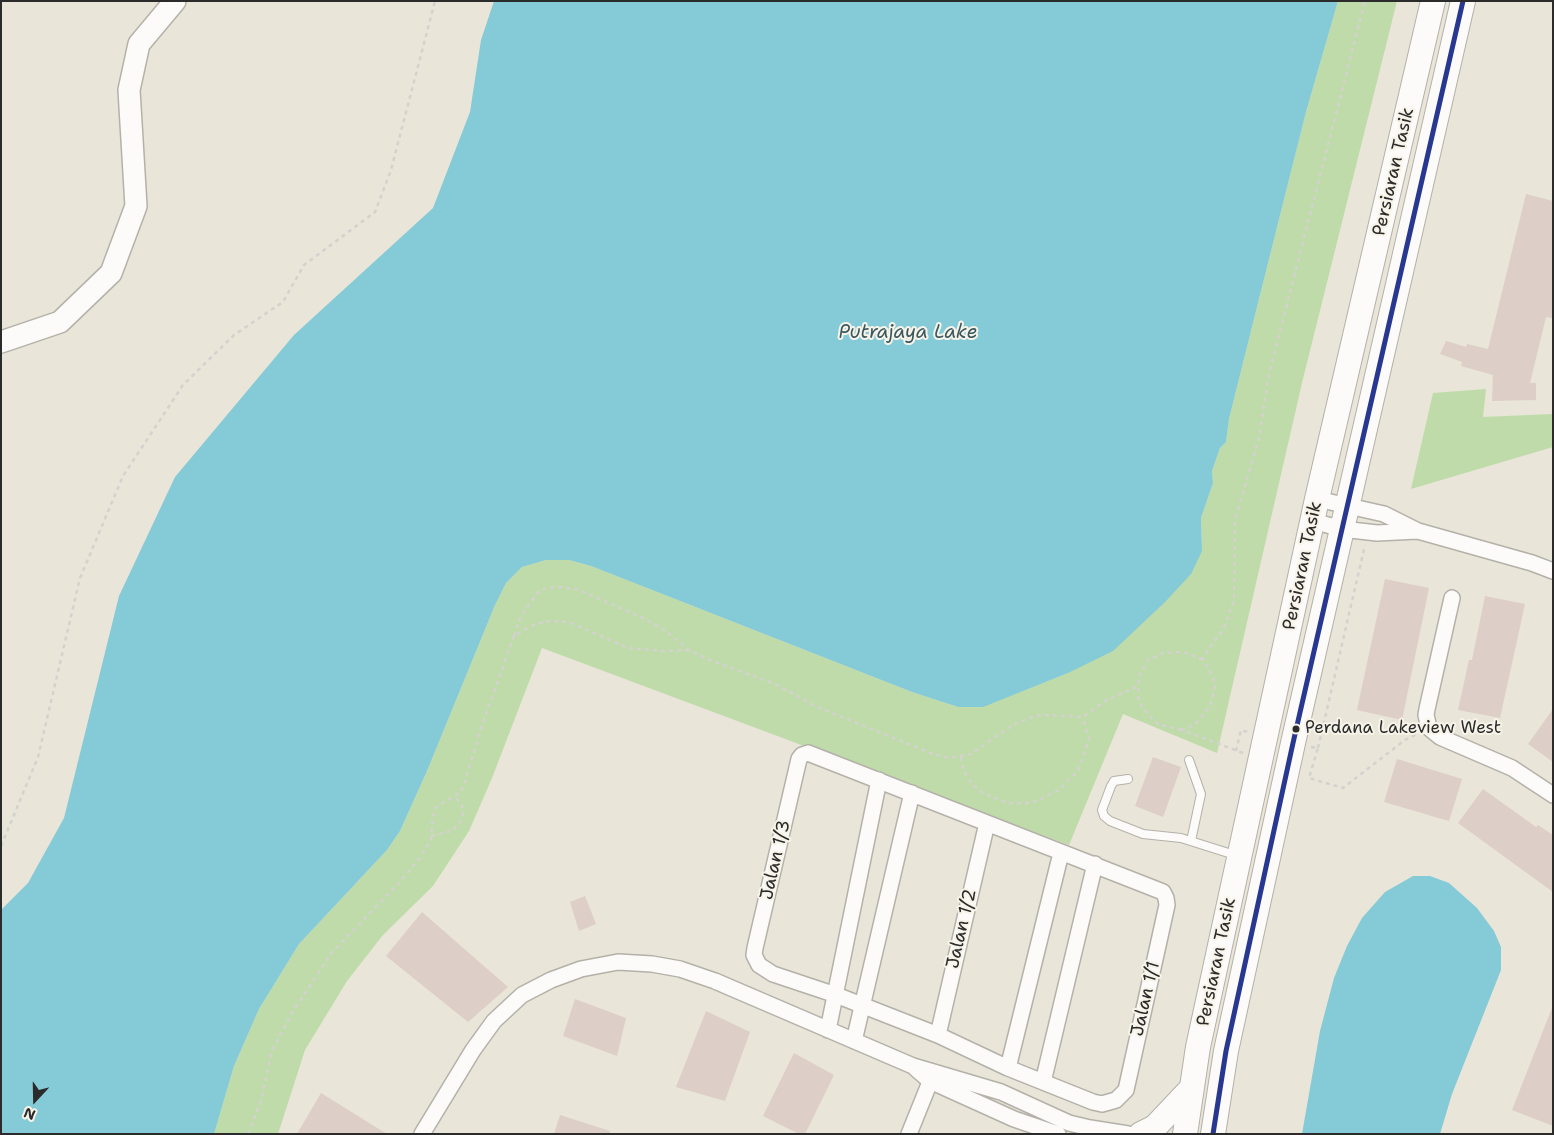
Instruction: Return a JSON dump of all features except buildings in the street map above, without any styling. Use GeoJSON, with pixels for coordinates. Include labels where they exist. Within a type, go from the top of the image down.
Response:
{"type":"FeatureCollection","features":[{"type":"Feature","properties":{"kind":"main road","name":"Persiaran Tasik"},"geometry":{"type":"LineString","coordinates":[[1185,1134],[1190,1091],[1315,510],[1433,1]]}},
{"type":"Feature","properties":{"kind":"main road","name":"Persiaran Tasik"},"geometry":{"type":"LineString","coordinates":[[1213,1134],[1226,1051],[1293,743],[1463,1]]}},
{"type":"Feature","properties":{"kind":"main road"},"geometry":{"type":"LineString","coordinates":[[1142,1134],[1155,1127],[1190,1091]]}},
{"type":"Feature","properties":{"kind":"street"},"geometry":{"type":"LineString","coordinates":[[1,342],[60,322],[111,274],[136,206],[128,90],[140,44],[175,1]]}},
{"type":"Feature","properties":{"kind":"street"},"geometry":{"type":"LineString","coordinates":[[1315,510],[1345,518],[1368,532],[1418,531]]}},
{"type":"Feature","properties":{"kind":"street"},"geometry":{"type":"LineString","coordinates":[[1315,510],[1345,518],[1384,514],[1418,531],[1532,563],[1553,571]]}},
{"type":"Feature","properties":{"kind":"street"},"geometry":{"type":"LineString","coordinates":[[1452,598],[1427,709],[1426,715],[1429,728],[1440,737],[1512,768],[1553,795]]}},
{"type":"Feature","properties":{"kind":"street","name":"Jalan 1/3"},"geometry":{"type":"LineString","coordinates":[[836,995],[765,970],[756,961],[755,948],[802,754],[814,754],[880,780]]}},
{"type":"Feature","properties":{"kind":"street"},"geometry":{"type":"LineString","coordinates":[[828,1030],[880,780],[1060,853],[1095,864],[1043,1082],[1008,1068],[938,1035],[836,995]]}},
{"type":"Feature","properties":{"kind":"street"},"geometry":{"type":"LineString","coordinates":[[854,1041],[912,793]]}},
{"type":"Feature","properties":{"kind":"street","name":"Jalan 1/2"},"geometry":{"type":"LineString","coordinates":[[938,1035],[987,823]]}},
{"type":"Feature","properties":{"kind":"street"},"geometry":{"type":"LineString","coordinates":[[1008,1068],[1060,853]]}},
{"type":"Feature","properties":{"kind":"street","name":"Jalan 1/1"},"geometry":{"type":"LineString","coordinates":[[1043,1082],[1102,1104],[1116,1100],[1126,1090],[1167,906],[1166,898],[1163,892],[1156,888],[1095,864]]}},
{"type":"Feature","properties":{"kind":"street"},"geometry":{"type":"LineString","coordinates":[[422,1134],[473,1050],[494,1021],[522,995],[551,980],[581,969],[618,962],[652,964],[680,969],[716,981],[913,1066],[968,1099],[1014,1119],[1058,1134]]}},
{"type":"Feature","properties":{"kind":"street"},"geometry":{"type":"LineString","coordinates":[[932,1076],[975,1083],[1001,1092],[1089,1131],[1128,1134]]}},
{"type":"Feature","properties":{"kind":"street"},"geometry":{"type":"LineString","coordinates":[[909,1134],[932,1076]]}},
{"type":"Feature","properties":{"kind":"street"},"geometry":{"type":"LineString","coordinates":[[968,1099],[975,1083]]}},
{"type":"Feature","properties":{"kind":"lane"},"geometry":{"type":"LineString","coordinates":[[1189,760],[1200,785],[1201,794],[1191,841]]}},
{"type":"Feature","properties":{"kind":"lane"},"geometry":{"type":"LineString","coordinates":[[1128,779],[1114,780],[1105,802],[1104,816],[1143,834],[1191,841],[1240,856]]}},
{"type":"Feature","properties":{"kind":"path"},"geometry":{"type":"LineString","coordinates":[[1,846],[38,756],[80,578],[123,476],[183,385],[234,335],[283,302],[304,265],[375,212],[390,170],[435,1]]}},
{"type":"Feature","properties":{"kind":"path"},"geometry":{"type":"LineString","coordinates":[[1202,659],[1224,628],[1234,600],[1235,520],[1259,438],[1269,374],[1365,1]]}},
{"type":"Feature","properties":{"kind":"path"},"geometry":{"type":"LineString","coordinates":[[1368,532],[1318,748],[1309,778],[1343,788],[1405,740],[1429,728]]}},
{"type":"Feature","properties":{"kind":"path"},"geometry":{"type":"LineString","coordinates":[[248,1134],[260,1101],[272,1050],[294,1010],[332,952],[411,870],[431,836],[436,807],[455,796],[463,788],[482,725],[520,618],[536,594],[546,588],[561,587],[590,594],[643,618],[662,629],[690,650],[774,684],[815,706],[932,754],[949,758],[971,754],[1011,726],[1029,718],[1042,715],[1083,717],[1105,702],[1136,687]]}},
{"type":"Feature","properties":{"kind":"path"},"geometry":{"type":"LineString","coordinates":[[514,636],[533,625],[550,621],[569,622],[628,648],[664,651],[690,650]]}},
{"type":"Feature","properties":{"kind":"path"},"geometry":{"type":"LineString","coordinates":[[1182,730],[1195,724],[1210,705],[1215,685],[1213,676],[1202,659],[1183,652],[1162,653],[1153,657],[1142,666],[1136,687],[1138,698],[1149,716],[1158,724],[1182,730],[1236,751],[1261,758]]}},
{"type":"Feature","properties":{"kind":"path"},"geometry":{"type":"LineString","coordinates":[[961,757],[964,770],[971,783],[981,792],[1007,803],[1037,801],[1059,790],[1078,771],[1089,739],[1083,717]]}},
{"type":"Feature","properties":{"kind":"path"},"geometry":{"type":"LineString","coordinates":[[1293,743],[1318,748]]}},
{"type":"Feature","properties":{"kind":"path"},"geometry":{"type":"LineString","coordinates":[[431,836],[452,831],[459,824],[463,815],[462,805],[455,796]]}},
{"type":"Feature","properties":{"kind":"green space"},"geometry":{"type":"Polygon","coordinates":[[[1338,1],[1397,1],[1302,383],[1217,753],[1123,714],[1069,845],[542,648],[492,778],[469,831],[433,886],[383,935],[347,981],[305,1050],[278,1134],[214,1134],[234,1066],[259,1009],[299,944],[387,850],[400,831],[427,771],[495,605],[506,583],[522,567],[546,560],[569,560],[591,566],[912,692],[958,707],[1012,695],[1068,673],[1202,551],[1201,518],[1213,483],[1212,471],[1220,448],[1226,442],[1229,419],[1306,112],[1338,1]]]}},
{"type":"Feature","properties":{"kind":"green space"},"geometry":{"type":"Polygon","coordinates":[[[1486,389],[1483,417],[1553,414],[1553,447],[1411,489],[1433,393],[1486,389]]]}},
{"type":"Feature","properties":{"kind":"water","name":"Putrajaya Lake"},"geometry":{"type":"Polygon","coordinates":[[[494,1],[1338,1],[1306,112],[1229,419],[1226,442],[1220,448],[1212,471],[1213,483],[1201,518],[1202,551],[1191,574],[1165,602],[1113,651],[1068,673],[983,707],[958,707],[912,692],[591,566],[569,560],[546,560],[522,567],[506,583],[495,605],[427,771],[400,831],[387,850],[299,944],[259,1009],[234,1066],[214,1134],[1,1134],[1,910],[28,883],[64,818],[119,596],[175,477],[294,335],[433,208],[470,112],[481,40],[494,1]]]}},
{"type":"Feature","properties":{"kind":"water"},"geometry":{"type":"Polygon","coordinates":[[[1413,876],[1430,876],[1449,883],[1477,908],[1494,931],[1501,947],[1501,970],[1452,1094],[1440,1134],[1302,1134],[1320,1031],[1334,978],[1347,946],[1362,918],[1385,892],[1413,876]]]}},
{"type":"Feature","properties":{"kind":"transit line"},"geometry":{"type":"LineString","coordinates":[[1213,1134],[1226,1051],[1293,743],[1463,1]]}},
{"type":"Feature","properties":{"kind":"place","name":"Perdana Lakeview West"},"geometry":{"type":"Point","coordinates":[1296,729]}}]}
